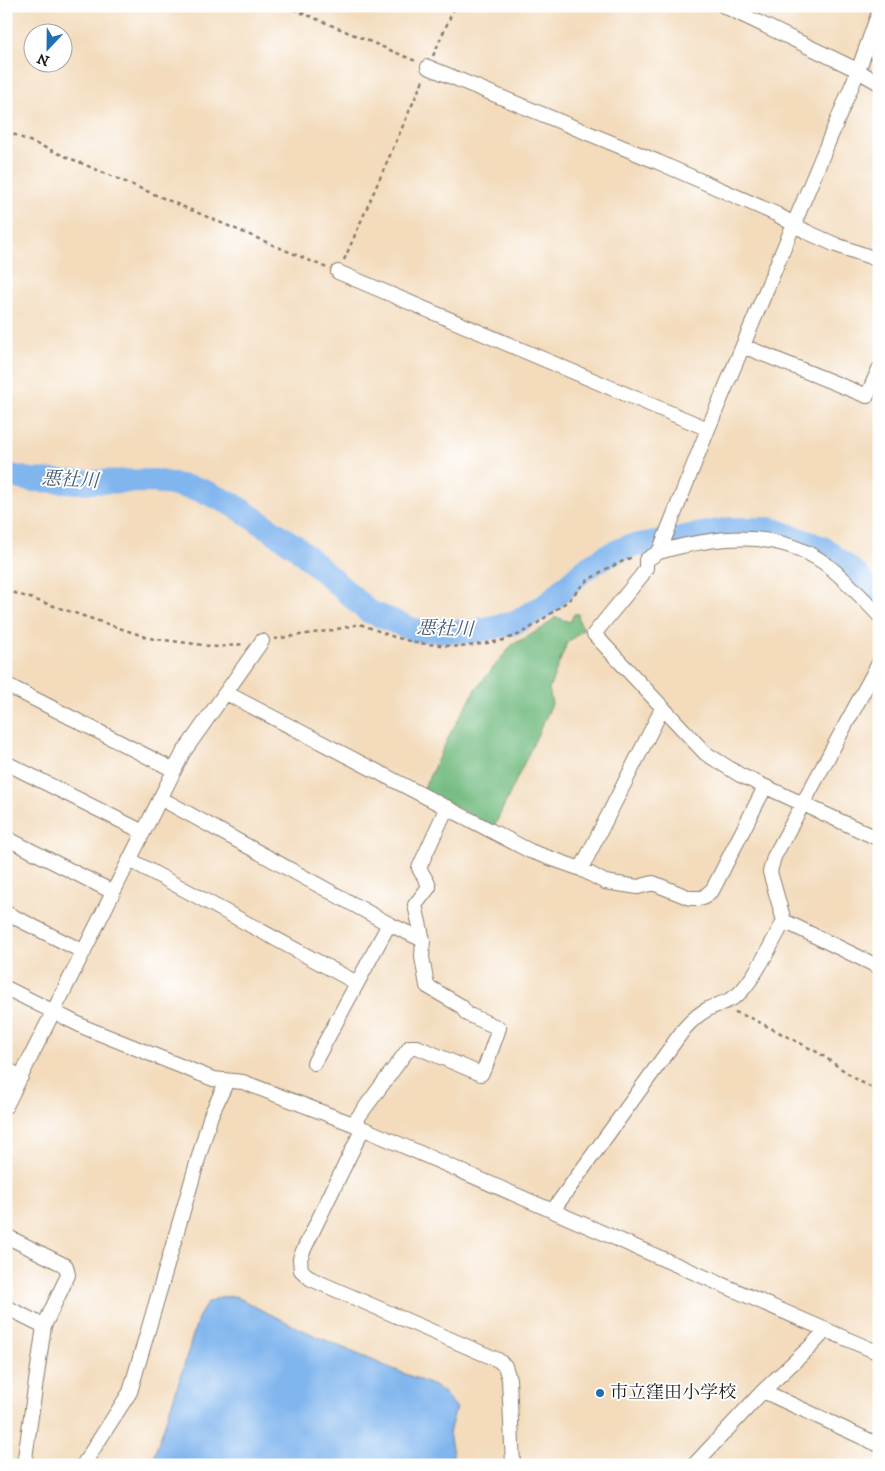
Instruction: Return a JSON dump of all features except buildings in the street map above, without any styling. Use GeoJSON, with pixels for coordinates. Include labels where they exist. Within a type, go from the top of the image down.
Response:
{"type":"FeatureCollection","features":[{"type":"Feature","properties":{"kind":"street"},"geometry":{"type":"LineString","coordinates":[[724,6],[879,83]]}},
{"type":"Feature","properties":{"kind":"street"},"geometry":{"type":"LineString","coordinates":[[660,550],[708,429],[858,71],[879,12]]}},
{"type":"Feature","properties":{"kind":"street"},"geometry":{"type":"LineString","coordinates":[[428,67],[667,166],[776,214],[836,245],[879,260]]}},
{"type":"Feature","properties":{"kind":"street"},"geometry":{"type":"LineString","coordinates":[[338,272],[708,429]]}},
{"type":"Feature","properties":{"kind":"street"},"geometry":{"type":"LineString","coordinates":[[743,346],[867,396],[879,369]]}},
{"type":"Feature","properties":{"kind":"street"},"geometry":{"type":"LineString","coordinates":[[879,615],[848,584],[822,562],[795,547],[768,540],[741,538],[708,541],[660,550],[646,560],[646,568],[642,575],[594,634],[705,753],[740,775],[879,839]]}},
{"type":"Feature","properties":{"kind":"street"},"geometry":{"type":"LineString","coordinates":[[6,1106],[183,753],[262,641]]}},
{"type":"Feature","properties":{"kind":"street"},"geometry":{"type":"LineString","coordinates":[[553,1210],[684,1029],[694,1018],[709,1008],[720,1006],[737,996],[746,986],[784,922],[770,872],[774,858],[879,663]]}},
{"type":"Feature","properties":{"kind":"street"},"geometry":{"type":"LineString","coordinates":[[6,686],[174,770]]}},
{"type":"Feature","properties":{"kind":"street"},"geometry":{"type":"LineString","coordinates":[[226,693],[530,851],[581,869],[605,882],[638,887],[653,883],[690,898],[703,898],[713,889],[765,787]]}},
{"type":"Feature","properties":{"kind":"street"},"geometry":{"type":"LineString","coordinates":[[581,869],[662,708]]}},
{"type":"Feature","properties":{"kind":"street"},"geometry":{"type":"LineString","coordinates":[[6,763],[143,832]]}},
{"type":"Feature","properties":{"kind":"street"},"geometry":{"type":"LineString","coordinates":[[160,798],[389,924],[423,940]]}},
{"type":"Feature","properties":{"kind":"street"},"geometry":{"type":"LineString","coordinates":[[447,807],[419,868],[421,874],[427,879],[429,887],[415,906],[423,940],[422,958],[427,986],[461,1006],[468,1014],[499,1028],[486,1066],[481,1074],[417,1046],[410,1047],[358,1126],[303,1251],[300,1259],[301,1270],[311,1279],[498,1360],[505,1366],[509,1379],[513,1465]]}},
{"type":"Feature","properties":{"kind":"street"},"geometry":{"type":"LineString","coordinates":[[6,838],[114,892]]}},
{"type":"Feature","properties":{"kind":"street"},"geometry":{"type":"LineString","coordinates":[[130,860],[357,983]]}},
{"type":"Feature","properties":{"kind":"street"},"geometry":{"type":"LineString","coordinates":[[6,913],[84,952]]}},
{"type":"Feature","properties":{"kind":"street"},"geometry":{"type":"LineString","coordinates":[[784,922],[879,967]]}},
{"type":"Feature","properties":{"kind":"street"},"geometry":{"type":"LineString","coordinates":[[314,1063],[389,924]]}},
{"type":"Feature","properties":{"kind":"street"},"geometry":{"type":"LineString","coordinates":[[6,988],[86,1028],[213,1079],[243,1082],[358,1126],[879,1353]]}},
{"type":"Feature","properties":{"kind":"street"},"geometry":{"type":"LineString","coordinates":[[6,1069],[21,1077]]}},
{"type":"Feature","properties":{"kind":"street"},"geometry":{"type":"LineString","coordinates":[[83,1465],[130,1392],[211,1115],[227,1081]]}},
{"type":"Feature","properties":{"kind":"street"},"geometry":{"type":"LineString","coordinates":[[6,1236],[66,1266],[68,1275],[44,1326],[24,1465]]}},
{"type":"Feature","properties":{"kind":"street"},"geometry":{"type":"LineString","coordinates":[[6,1307],[44,1326]]}},
{"type":"Feature","properties":{"kind":"street"},"geometry":{"type":"LineString","coordinates":[[694,1465],[763,1391],[826,1330]]}},
{"type":"Feature","properties":{"kind":"street"},"geometry":{"type":"LineString","coordinates":[[763,1391],[879,1445]]}},
{"type":"Feature","properties":{"kind":"path"},"geometry":{"type":"LineString","coordinates":[[286,6],[428,67]]}},
{"type":"Feature","properties":{"kind":"path"},"geometry":{"type":"LineString","coordinates":[[6,132],[338,272],[455,6]]}},
{"type":"Feature","properties":{"kind":"path"},"geometry":{"type":"LineString","coordinates":[[6,590],[149,638],[218,647],[333,630],[360,624],[394,637],[418,643],[461,647],[500,641],[518,635],[551,614],[569,600],[584,583],[604,570],[636,556],[646,560]]}},
{"type":"Feature","properties":{"kind":"path"},"geometry":{"type":"LineString","coordinates":[[720,1006],[753,1019],[819,1053],[856,1079],[879,1092]]}},
{"type":"Feature","properties":{"kind":"green space"},"geometry":{"type":"Polygon","coordinates":[[[574,614],[578,614],[579,621],[584,629],[567,643],[549,689],[552,704],[494,827],[423,790],[451,732],[476,689],[512,645],[541,629],[556,617],[570,622],[574,614]]]}},
{"type":"Feature","properties":{"kind":"water"},"geometry":{"type":"Polygon","coordinates":[[[235,1296],[308,1332],[434,1386],[443,1392],[456,1407],[449,1433],[455,1465],[156,1465],[155,1453],[198,1318],[207,1303],[220,1297],[235,1296]]]}},
{"type":"Feature","properties":{"kind":"waterway","name":"悪社川"},"geometry":{"type":"LineString","coordinates":[[6,475],[32,480],[78,482],[155,481],[201,490],[234,505],[295,546],[368,611],[414,630],[470,632],[514,623],[547,604],[584,570],[606,556],[627,547],[730,529],[772,529],[823,548],[856,574],[879,598]]}},
{"type":"Feature","properties":{"kind":"place","name":"市立窪田小学校"},"geometry":{"type":"Point","coordinates":[600,1393]}}]}
